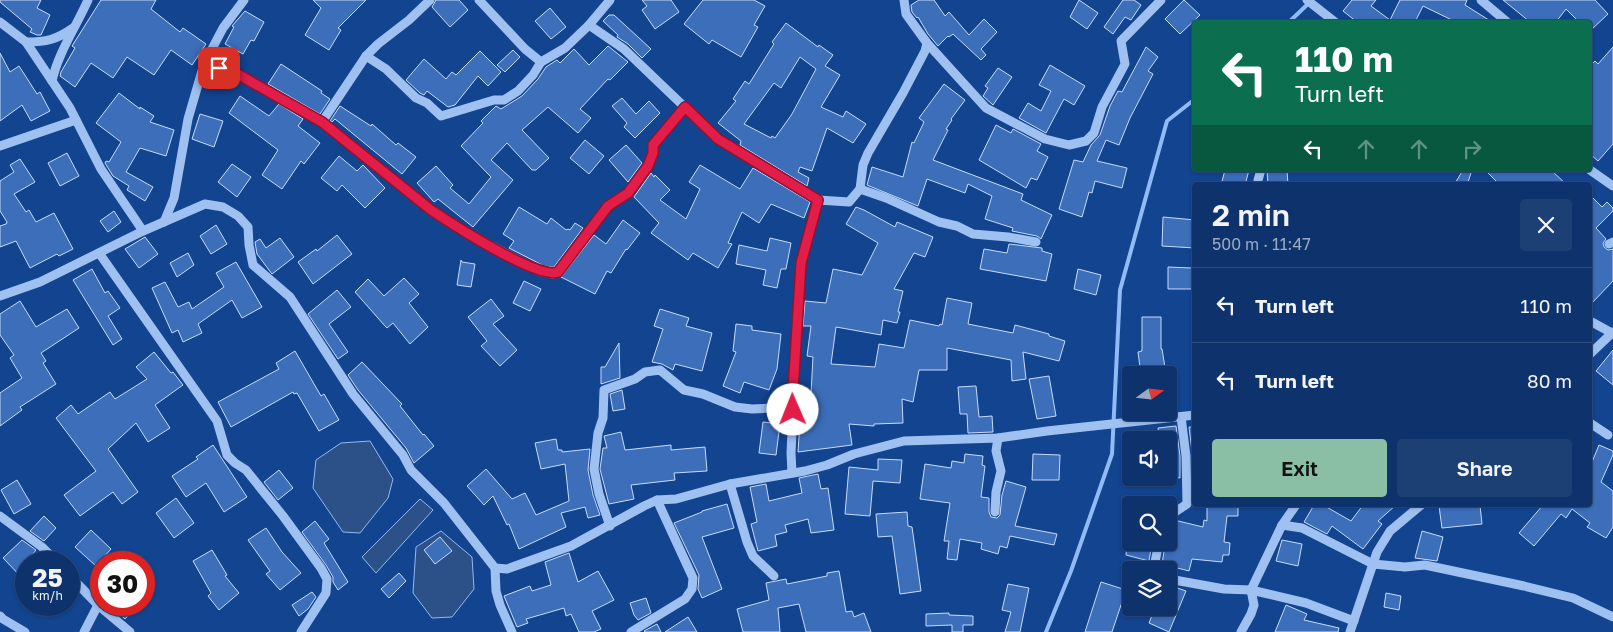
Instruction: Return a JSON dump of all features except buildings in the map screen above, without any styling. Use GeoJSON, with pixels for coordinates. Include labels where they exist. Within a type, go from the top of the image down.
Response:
{"type":"FeatureCollection","features":[{"type":"Feature","properties":{"kind":"street"},"geometry":{"type":"LineString","coordinates":[[52,82],[56,63],[76,27],[88,0]]}},
{"type":"Feature","properties":{"kind":"street"},"geometry":{"type":"LineString","coordinates":[[164,222],[174,198],[188,119],[204,64],[223,28],[244,0]]}},
{"type":"Feature","properties":{"kind":"street"},"geometry":{"type":"LineString","coordinates":[[322,122],[366,56],[430,0]]}},
{"type":"Feature","properties":{"kind":"street"},"geometry":{"type":"LineString","coordinates":[[479,0],[525,49],[541,62]]}},
{"type":"Feature","properties":{"kind":"street"},"geometry":{"type":"LineString","coordinates":[[366,56],[386,69],[416,98],[427,103],[441,116],[494,100],[504,100],[518,92],[533,75],[541,62],[566,48],[610,0]]}},
{"type":"Feature","properties":{"kind":"street"},"geometry":{"type":"LineString","coordinates":[[904,0],[906,14],[926,47],[936,51],[944,63],[986,108],[1045,139],[1070,145],[1086,142],[1094,133],[1102,107],[1125,64],[1121,41],[1161,0]]}},
{"type":"Feature","properties":{"kind":"street"},"geometry":{"type":"LineString","coordinates":[[1307,0],[1332,20]]}},
{"type":"Feature","properties":{"kind":"street"},"geometry":{"type":"LineString","coordinates":[[1482,0],[1505,20]]}},
{"type":"Feature","properties":{"kind":"street"},"geometry":{"type":"LineString","coordinates":[[0,22],[26,42],[70,108],[101,170],[143,231]]}},
{"type":"Feature","properties":{"kind":"street"},"geometry":{"type":"LineString","coordinates":[[589,25],[624,48],[718,139],[818,200],[849,202],[860,188],[868,153],[903,93],[926,47]]}},
{"type":"Feature","properties":{"kind":"street"},"geometry":{"type":"LineString","coordinates":[[26,42],[39,42],[60,38],[76,27]]}},
{"type":"Feature","properties":{"kind":"street"},"geometry":{"type":"LineString","coordinates":[[204,64],[234,72],[322,122],[431,210],[480,240],[542,272],[553,274],[558,272],[608,206],[628,193],[648,166],[653,153],[653,145],[685,107]]}},
{"type":"Feature","properties":{"kind":"street"},"geometry":{"type":"LineString","coordinates":[[0,146],[76,120]]}},
{"type":"Feature","properties":{"kind":"street"},"geometry":{"type":"LineString","coordinates":[[1592,171],[1613,186]]}},
{"type":"Feature","properties":{"kind":"street"},"geometry":{"type":"LineString","coordinates":[[860,188],[939,222],[957,226],[972,234],[1036,242]]}},
{"type":"Feature","properties":{"kind":"street"},"geometry":{"type":"LineString","coordinates":[[792,473],[792,407],[801,263],[818,200]]}},
{"type":"Feature","properties":{"kind":"street"},"geometry":{"type":"LineString","coordinates":[[0,296],[40,282],[143,231],[205,204],[223,207],[238,216],[248,227],[253,265],[290,297],[353,394],[403,455],[411,470],[444,503],[495,568],[496,591],[500,606],[512,632]]}},
{"type":"Feature","properties":{"kind":"street"},"geometry":{"type":"LineString","coordinates":[[99,253],[217,421],[227,455],[246,470],[321,568],[327,579],[326,593],[300,632]]}},
{"type":"Feature","properties":{"kind":"street"},"geometry":{"type":"LineString","coordinates":[[1592,322],[1612,333],[1592,352]]}},
{"type":"Feature","properties":{"kind":"street"},"geometry":{"type":"LineString","coordinates":[[610,526],[599,494],[594,469],[598,433],[603,418],[604,390],[635,379],[645,372],[660,370],[684,390],[702,394],[735,406],[752,409],[792,407]]}},
{"type":"Feature","properties":{"kind":"street"},"geometry":{"type":"LineString","coordinates":[[495,568],[507,569],[571,546],[657,500],[676,498],[730,484],[827,465],[854,454],[904,441],[998,438],[1192,415]]}},
{"type":"Feature","properties":{"kind":"street"},"geometry":{"type":"LineString","coordinates":[[1177,511],[1187,504],[1186,456],[1181,417]]}},
{"type":"Feature","properties":{"kind":"street"},"geometry":{"type":"LineString","coordinates":[[1592,424],[1608,435]]}},
{"type":"Feature","properties":{"kind":"street"},"geometry":{"type":"LineString","coordinates":[[995,512],[996,492],[1001,470],[996,451],[998,438]]}},
{"type":"Feature","properties":{"kind":"street"},"geometry":{"type":"LineString","coordinates":[[730,484],[753,556],[774,576]]}},
{"type":"Feature","properties":{"kind":"street"},"geometry":{"type":"LineString","coordinates":[[631,632],[685,599],[692,590],[693,578],[657,500]]}},
{"type":"Feature","properties":{"kind":"street"},"geometry":{"type":"LineString","coordinates":[[1242,632],[1254,604],[1251,590],[1282,525],[1295,507]]}},
{"type":"Feature","properties":{"kind":"street"},"geometry":{"type":"LineString","coordinates":[[1350,632],[1377,552],[1390,531],[1419,507]]}},
{"type":"Feature","properties":{"kind":"street"},"geometry":{"type":"LineString","coordinates":[[0,516],[46,551]]}},
{"type":"Feature","properties":{"kind":"street"},"geometry":{"type":"LineString","coordinates":[[1282,525],[1302,528],[1373,564],[1405,567],[1426,565],[1524,586],[1573,598],[1613,617]]}},
{"type":"Feature","properties":{"kind":"street"},"geometry":{"type":"LineString","coordinates":[[1177,580],[1224,588],[1251,590],[1306,603],[1354,621]]}},
{"type":"Feature","properties":{"kind":"street"},"geometry":{"type":"LineString","coordinates":[[80,586],[90,597]]}},
{"type":"Feature","properties":{"kind":"street"},"geometry":{"type":"LineString","coordinates":[[0,616],[24,632]]}},
{"type":"Feature","properties":{"kind":"street"},"geometry":{"type":"LineString","coordinates":[[84,632],[92,616]]}},
{"type":"Feature","properties":{"kind":"street"},"geometry":{"type":"LineString","coordinates":[[111,616],[130,632]]}},
{"type":"Feature","properties":{"kind":"water"},"geometry":{"type":"Polygon","coordinates":[[[370,441],[393,479],[388,498],[360,533],[343,532],[313,488],[316,460],[341,443],[370,441]]]}},
{"type":"Feature","properties":{"kind":"water"},"geometry":{"type":"Polygon","coordinates":[[[420,499],[433,510],[376,573],[362,557],[420,499]]]}},
{"type":"Feature","properties":{"kind":"water"},"geometry":{"type":"Polygon","coordinates":[[[441,531],[472,557],[474,589],[452,617],[432,618],[413,593],[416,547],[441,531]]]}},
{"type":"Feature","properties":{"kind":"waterway"},"geometry":{"type":"LineString","coordinates":[[1291,20],[1309,3]]}},
{"type":"Feature","properties":{"kind":"waterway"},"geometry":{"type":"LineString","coordinates":[[1046,632],[1071,571],[1112,454],[1120,290],[1167,121],[1192,101]]}},
{"type":"Feature","properties":{"kind":"route"},"geometry":{"type":"LineString","coordinates":[[219,68],[234,72],[322,122],[431,210],[447,220],[524,263],[542,272],[553,274],[558,272],[608,206],[628,193],[648,166],[653,153],[653,145],[685,107],[718,139],[818,200],[801,263],[793,410]]}}]}
